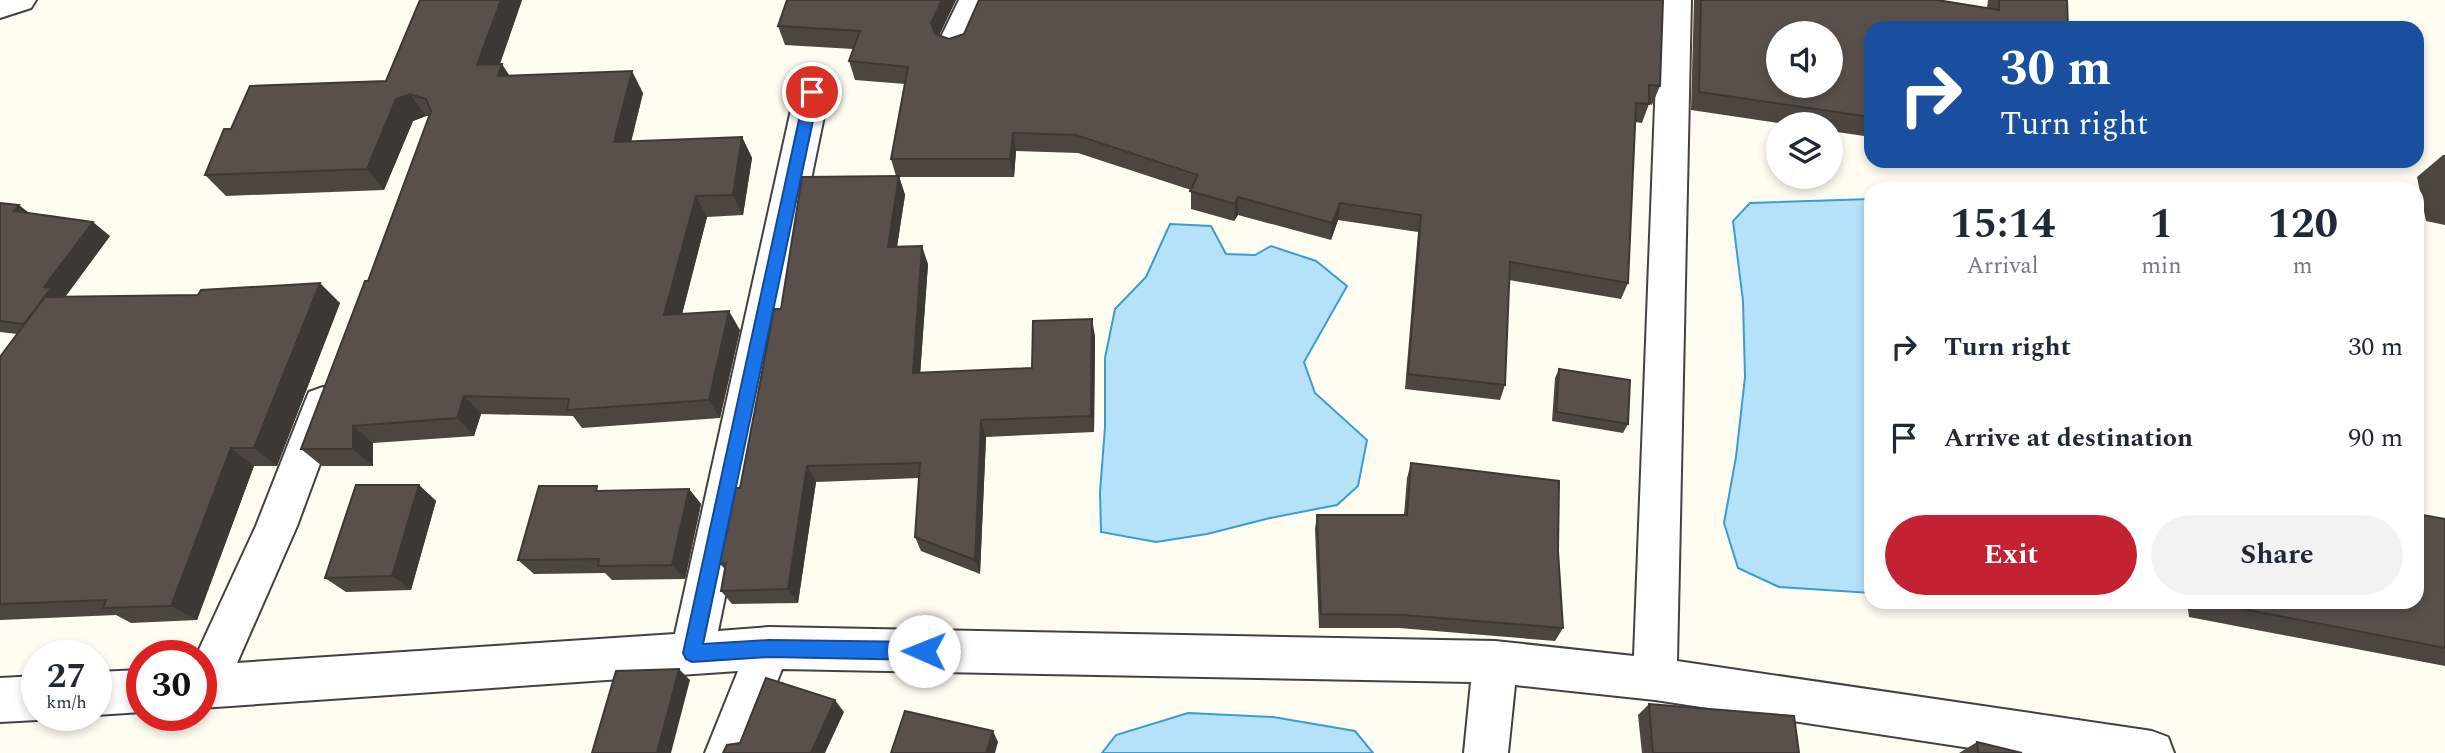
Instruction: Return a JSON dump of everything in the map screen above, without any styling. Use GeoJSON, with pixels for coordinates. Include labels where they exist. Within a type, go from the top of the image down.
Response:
{"type":"FeatureCollection","features":[{"type":"Feature","properties":{"kind":"street"},"geometry":{"type":"LineString","coordinates":[[0,6],[20,0]]}},
{"type":"Feature","properties":{"kind":"street"},"geometry":{"type":"LineString","coordinates":[[954,43],[975,0]]}},
{"type":"Feature","properties":{"kind":"street"},"geometry":{"type":"LineString","coordinates":[[1655,679],[1675,0]]}},
{"type":"Feature","properties":{"kind":"street"},"geometry":{"type":"LineString","coordinates":[[692,653],[812,92]]}},
{"type":"Feature","properties":{"kind":"street"},"geometry":{"type":"LineString","coordinates":[[217,655],[276,526],[333,376]]}},
{"type":"Feature","properties":{"kind":"street"},"geometry":{"type":"LineString","coordinates":[[217,685],[769,648],[1495,662],[1655,679],[2152,753]]}},
{"type":"Feature","properties":{"kind":"street"},"geometry":{"type":"LineString","coordinates":[[727,753],[769,648]]}},
{"type":"Feature","properties":{"kind":"street"},"geometry":{"type":"LineString","coordinates":[[1486,753],[1495,662]]}},
{"type":"Feature","properties":{"kind":"street"},"geometry":{"type":"LineString","coordinates":[[0,700],[21,699]]}},
{"type":"Feature","properties":{"kind":"water"},"geometry":{"type":"Polygon","coordinates":[[[1864,199],[1864,593],[1779,587],[1738,568],[1724,523],[1736,457],[1745,377],[1743,301],[1733,221],[1750,203],[1864,199]]]}},
{"type":"Feature","properties":{"kind":"water"},"geometry":{"type":"Polygon","coordinates":[[[1170,224],[1211,226],[1226,254],[1255,255],[1271,246],[1316,261],[1347,286],[1304,362],[1315,393],[1367,440],[1358,486],[1337,505],[1207,534],[1156,542],[1101,532],[1105,358],[1115,309],[1146,277],[1170,224]]]}},
{"type":"Feature","properties":{"kind":"water"},"geometry":{"type":"Polygon","coordinates":[[[1188,713],[1273,717],[1355,731],[1373,753],[1102,753],[1116,735],[1188,713]]]}},
{"type":"Feature","properties":{"kind":"building"},"geometry":{"type":"Polygon","coordinates":[[[420,0],[501,0],[477,65],[502,64],[498,76],[632,71],[614,142],[742,137],[733,195],[696,196],[664,315],[729,311],[709,400],[567,410],[569,399],[464,396],[457,418],[353,426],[353,449],[301,449],[365,281],[368,281],[431,111],[426,99],[410,94],[396,99],[367,169],[205,175],[224,129],[231,129],[250,86],[386,81],[420,0]]]}},
{"type":"Feature","properties":{"kind":"building"},"geometry":{"type":"Polygon","coordinates":[[[787,0],[942,0],[931,23],[935,34],[949,39],[964,34],[979,0],[1663,0],[1660,86],[1649,85],[1649,104],[1636,103],[1628,283],[1510,262],[1505,385],[1408,374],[1421,215],[1340,203],[1332,223],[1238,197],[1235,204],[1190,191],[1198,175],[1076,135],[1013,133],[1010,159],[891,159],[908,67],[849,61],[860,31],[778,26],[787,0]]]}},
{"type":"Feature","properties":{"kind":"building"},"geometry":{"type":"Polygon","coordinates":[[[1701,0],[1937,0],[1999,10],[1999,0],[2067,0],[2068,21],[1864,21],[1864,116],[1699,92],[1701,0]]]}},
{"type":"Feature","properties":{"kind":"building"},"geometry":{"type":"Polygon","coordinates":[[[899,176],[888,247],[922,246],[913,373],[1032,368],[1033,321],[1092,319],[1091,416],[981,420],[975,560],[915,537],[920,463],[807,466],[788,589],[721,591],[726,563],[720,564],[736,488],[740,488],[774,309],[781,309],[802,177],[899,176]]]}},
{"type":"Feature","properties":{"kind":"building"},"geometry":{"type":"Polygon","coordinates":[[[0,203],[19,205],[14,211],[93,222],[44,287],[51,288],[24,324],[0,321],[0,203]]]}},
{"type":"Feature","properties":{"kind":"building"},"geometry":{"type":"Polygon","coordinates":[[[320,283],[254,448],[231,448],[171,606],[103,608],[106,600],[0,604],[0,357],[45,297],[198,295],[201,290],[320,283]]]}},
{"type":"Feature","properties":{"kind":"building"},"geometry":{"type":"Polygon","coordinates":[[[1559,369],[1630,380],[1628,424],[1556,412],[1559,369]]]}},
{"type":"Feature","properties":{"kind":"building"},"geometry":{"type":"Polygon","coordinates":[[[1411,463],[1559,481],[1558,551],[1563,628],[1403,615],[1321,614],[1317,515],[1407,515],[1411,463]]]}},
{"type":"Feature","properties":{"kind":"building"},"geometry":{"type":"Polygon","coordinates":[[[356,485],[419,485],[392,576],[325,578],[356,485]]]}},
{"type":"Feature","properties":{"kind":"building"},"geometry":{"type":"Polygon","coordinates":[[[539,486],[597,486],[596,491],[689,489],[672,565],[598,566],[599,559],[518,560],[539,486]]]}},
{"type":"Feature","properties":{"kind":"building"},"geometry":{"type":"Polygon","coordinates":[[[2424,515],[2445,519],[2445,648],[2243,609],[2424,609],[2424,515]]]}},
{"type":"Feature","properties":{"kind":"building"},"geometry":{"type":"Polygon","coordinates":[[[679,669],[657,753],[592,753],[616,671],[679,669]]]}},
{"type":"Feature","properties":{"kind":"building"},"geometry":{"type":"Polygon","coordinates":[[[766,678],[835,700],[811,753],[723,753],[727,745],[740,743],[766,678]]]}},
{"type":"Feature","properties":{"kind":"building"},"geometry":{"type":"Polygon","coordinates":[[[1649,704],[1794,716],[1799,753],[1653,753],[1649,704]]]}},
{"type":"Feature","properties":{"kind":"building"},"geometry":{"type":"Polygon","coordinates":[[[905,711],[993,731],[986,753],[891,753],[905,711]]]}},
{"type":"Feature","properties":{"kind":"building"},"geometry":{"type":"Polygon","coordinates":[[[1977,742],[2022,753],[1978,753],[1977,742]]]}},
{"type":"Feature","properties":{"kind":"route"},"geometry":{"type":"LineString","coordinates":[[812,92],[692,653],[769,648],[924,651]]}}]}
